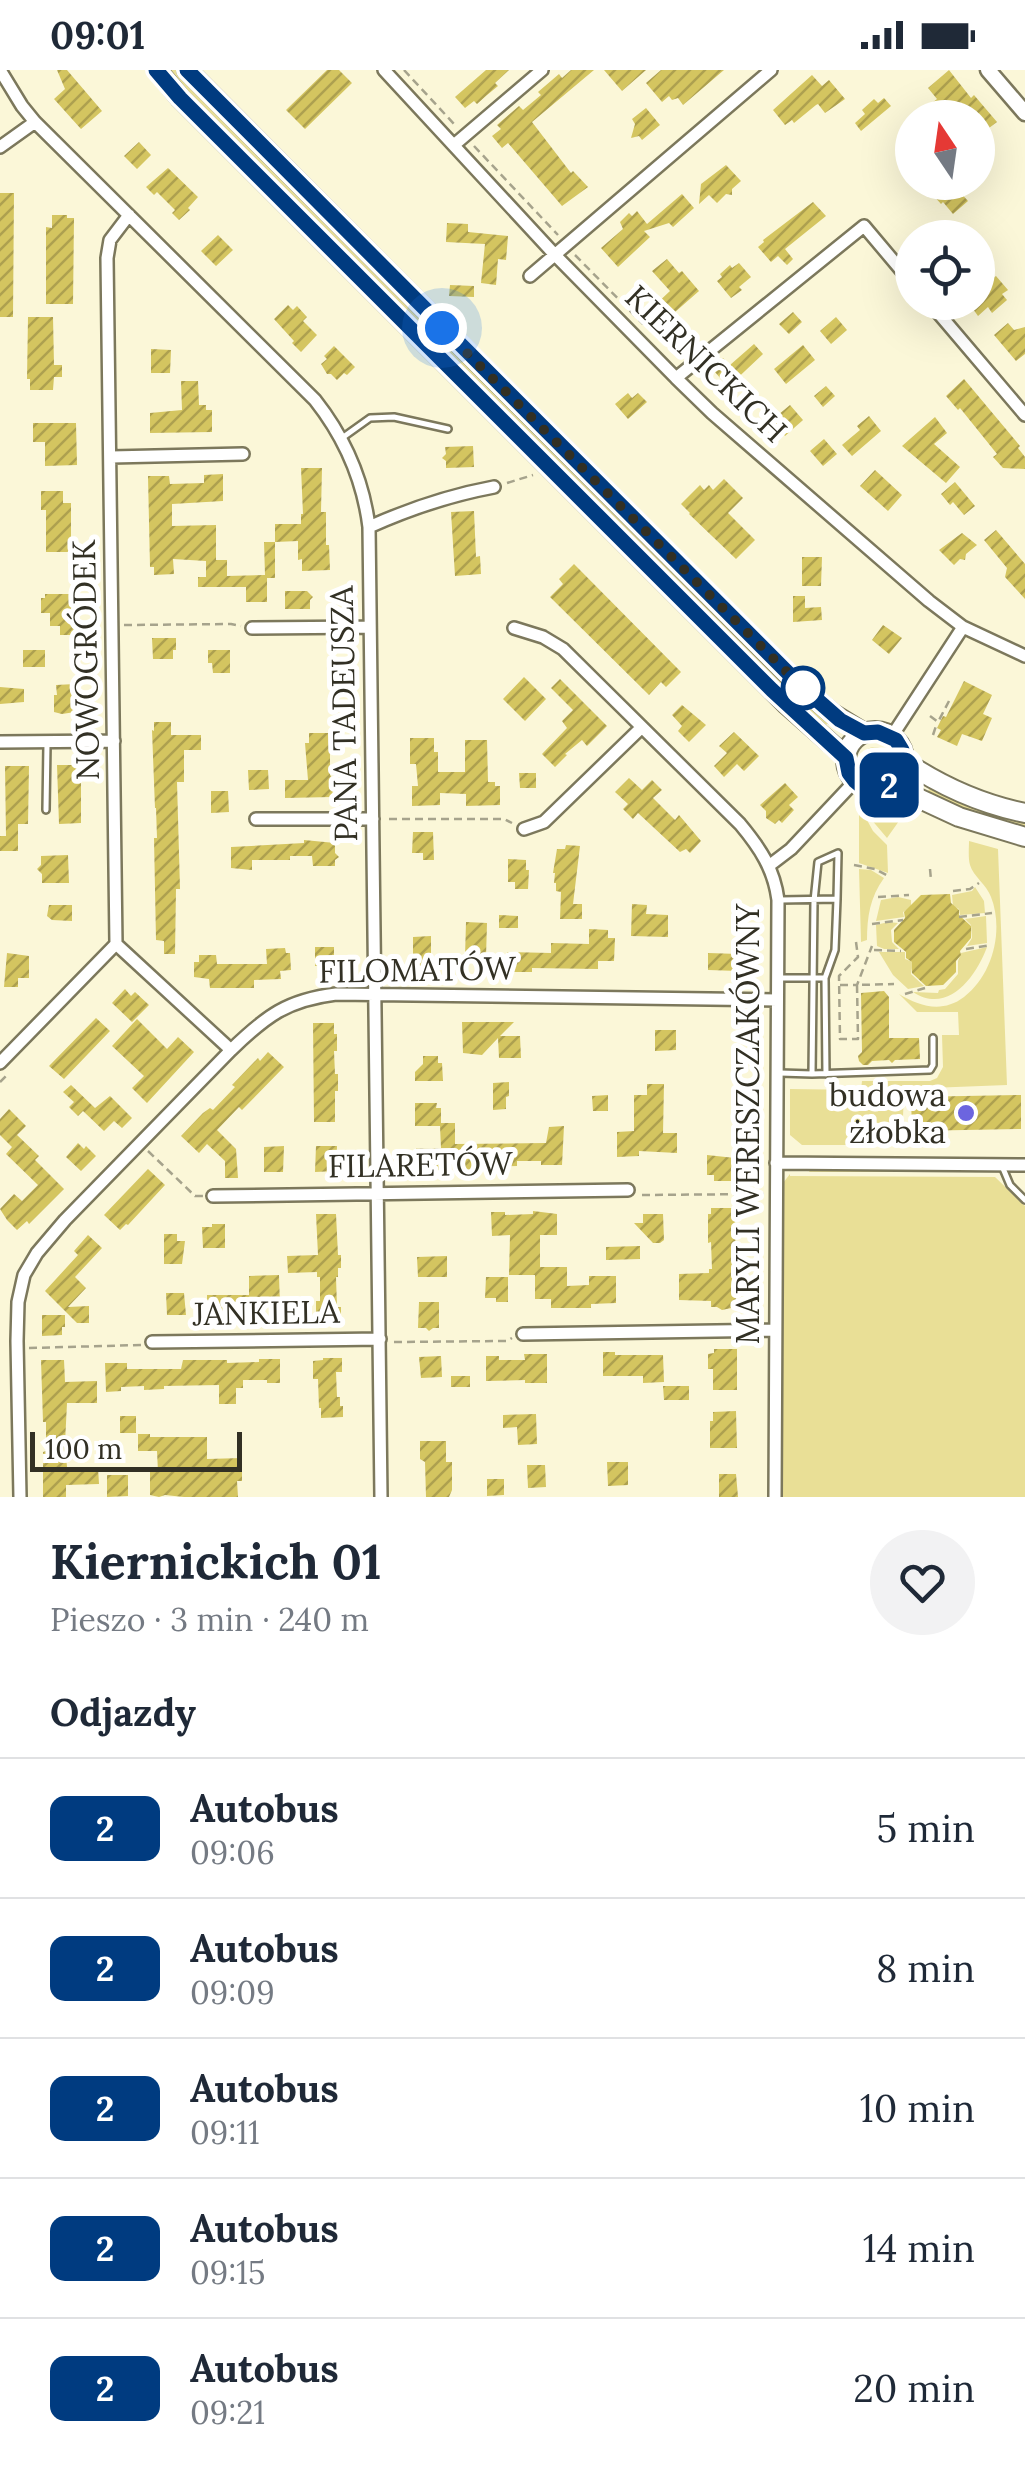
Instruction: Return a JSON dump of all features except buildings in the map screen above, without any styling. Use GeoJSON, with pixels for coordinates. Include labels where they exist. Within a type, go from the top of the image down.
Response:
{"type":"FeatureCollection","features":[{"type":"Feature","properties":{"kind":"main road"},"geometry":{"type":"LineString","coordinates":[[156,70],[530,449],[786,704],[846,758]]}},
{"type":"Feature","properties":{"kind":"main road"},"geometry":{"type":"LineString","coordinates":[[187,70],[798,683],[833,714],[864,733]]}},
{"type":"Feature","properties":{"kind":"main road"},"geometry":{"type":"LineString","coordinates":[[864,733],[892,736],[900,745],[904,762],[900,775],[883,788],[868,788],[849,773],[846,758],[854,740],[864,733]]}},
{"type":"Feature","properties":{"kind":"main road"},"geometry":{"type":"LineString","coordinates":[[904,762],[958,792],[1025,813]]}},
{"type":"Feature","properties":{"kind":"main road"},"geometry":{"type":"LineString","coordinates":[[890,785],[974,823],[1025,836]]}},
{"type":"Feature","properties":{"kind":"street","name":"PANA TADEUSZA"},"geometry":{"type":"LineString","coordinates":[[0,70],[35,122],[315,400],[342,438],[360,484],[370,527],[381,1497]]}},
{"type":"Feature","properties":{"kind":"street","name":"KIERNICKICH"},"geometry":{"type":"LineString","coordinates":[[384,70],[556,255],[712,413],[929,601],[963,627],[1025,656]]}},
{"type":"Feature","properties":{"kind":"street"},"geometry":{"type":"LineString","coordinates":[[454,145],[542,70]]}},
{"type":"Feature","properties":{"kind":"street"},"geometry":{"type":"LineString","coordinates":[[530,276],[771,70]]}},
{"type":"Feature","properties":{"kind":"street"},"geometry":{"type":"LineString","coordinates":[[988,70],[1025,113]]}},
{"type":"Feature","properties":{"kind":"street"},"geometry":{"type":"LineString","coordinates":[[0,148],[35,122]]}},
{"type":"Feature","properties":{"kind":"street","name":"NOWOGRÓDEK"},"geometry":{"type":"LineString","coordinates":[[116,944],[107,258],[110,240],[129,215]]}},
{"type":"Feature","properties":{"kind":"street"},"geometry":{"type":"LineString","coordinates":[[676,378],[864,226],[895,263]]}},
{"type":"Feature","properties":{"kind":"street"},"geometry":{"type":"LineString","coordinates":[[944,320],[1025,415]]}},
{"type":"Feature","properties":{"kind":"street"},"geometry":{"type":"LineString","coordinates":[[111,457],[244,454]]}},
{"type":"Feature","properties":{"kind":"street"},"geometry":{"type":"LineString","coordinates":[[370,527],[408,510],[494,488]]}},
{"type":"Feature","properties":{"kind":"street"},"geometry":{"type":"LineString","coordinates":[[252,628],[370,627]]}},
{"type":"Feature","properties":{"kind":"street"},"geometry":{"type":"LineString","coordinates":[[892,736],[963,627]]}},
{"type":"Feature","properties":{"kind":"street","name":"MARYLI WERESZCZAKÓWNY"},"geometry":{"type":"LineString","coordinates":[[514,628],[543,636],[563,649],[740,824],[770,865],[775,880],[778,900],[774,1497]]}},
{"type":"Feature","properties":{"kind":"street"},"geometry":{"type":"LineString","coordinates":[[524,829],[544,822],[642,727]]}},
{"type":"Feature","properties":{"kind":"street"},"geometry":{"type":"LineString","coordinates":[[0,742],[114,741]]}},
{"type":"Feature","properties":{"kind":"street"},"geometry":{"type":"LineString","coordinates":[[770,865],[791,849],[855,781]]}},
{"type":"Feature","properties":{"kind":"street"},"geometry":{"type":"LineString","coordinates":[[256,819],[373,819]]}},
{"type":"Feature","properties":{"kind":"street"},"geometry":{"type":"LineString","coordinates":[[6,1066],[116,944],[231,1050]]}},
{"type":"Feature","properties":{"kind":"street","name":"FILOMATÓW"},"geometry":{"type":"LineString","coordinates":[[20,1497],[17,1348],[20,1289],[29,1264],[140,1143],[269,1016],[293,1002],[314,996],[375,993],[777,1000]]}},
{"type":"Feature","properties":{"kind":"street"},"geometry":{"type":"LineString","coordinates":[[776,1162],[1025,1165]]}},
{"type":"Feature","properties":{"kind":"street","name":"FILARETÓW"},"geometry":{"type":"LineString","coordinates":[[213,1196],[628,1190]]}},
{"type":"Feature","properties":{"kind":"street"},"geometry":{"type":"LineString","coordinates":[[523,1334],[774,1330]]}},
{"type":"Feature","properties":{"kind":"street","name":"JANKIELA"},"geometry":{"type":"LineString","coordinates":[[152,1342],[380,1339]]}},
{"type":"Feature","properties":{"kind":"lane"},"geometry":{"type":"LineString","coordinates":[[342,438],[370,418],[394,417],[448,429]]}},
{"type":"Feature","properties":{"kind":"lane"},"geometry":{"type":"LineString","coordinates":[[46,741],[46,810]]}},
{"type":"Feature","properties":{"kind":"lane"},"geometry":{"type":"LineString","coordinates":[[812,1074],[818,862],[838,853],[835,950],[824,978],[826,1074]]}},
{"type":"Feature","properties":{"kind":"lane"},"geometry":{"type":"LineString","coordinates":[[778,900],[837,898]]}},
{"type":"Feature","properties":{"kind":"lane"},"geometry":{"type":"LineString","coordinates":[[777,978],[824,978]]}},
{"type":"Feature","properties":{"kind":"lane"},"geometry":{"type":"LineString","coordinates":[[777,1073],[930,1070],[934,1064],[932,1038]]}},
{"type":"Feature","properties":{"kind":"lane"},"geometry":{"type":"LineString","coordinates":[[1002,1166],[1010,1185],[1025,1200]]}},
{"type":"Feature","properties":{"kind":"path"},"geometry":{"type":"LineString","coordinates":[[494,488],[534,475]]}},
{"type":"Feature","properties":{"kind":"path"},"geometry":{"type":"LineString","coordinates":[[113,625],[232,624],[252,628]]}},
{"type":"Feature","properties":{"kind":"path"},"geometry":{"type":"LineString","coordinates":[[933,735],[949,701]]}},
{"type":"Feature","properties":{"kind":"path"},"geometry":{"type":"LineString","coordinates":[[930,716],[938,722]]}},
{"type":"Feature","properties":{"kind":"path"},"geometry":{"type":"LineString","coordinates":[[389,818],[504,819],[524,829]]}},
{"type":"Feature","properties":{"kind":"path"},"geometry":{"type":"LineString","coordinates":[[854,866],[890,877]]}},
{"type":"Feature","properties":{"kind":"path"},"geometry":{"type":"LineString","coordinates":[[930,869],[931,880]]}},
{"type":"Feature","properties":{"kind":"path"},"geometry":{"type":"LineString","coordinates":[[953,891],[970,890],[979,883]]}},
{"type":"Feature","properties":{"kind":"path"},"geometry":{"type":"LineString","coordinates":[[878,897],[909,894]]}},
{"type":"Feature","properties":{"kind":"path"},"geometry":{"type":"LineString","coordinates":[[959,917],[992,913]]}},
{"type":"Feature","properties":{"kind":"path"},"geometry":{"type":"LineString","coordinates":[[872,924],[903,920]]}},
{"type":"Feature","properties":{"kind":"path"},"geometry":{"type":"LineString","coordinates":[[856,942],[858,957],[840,976],[840,1039],[858,1039],[857,985],[873,948],[902,951]]}},
{"type":"Feature","properties":{"kind":"path"},"geometry":{"type":"LineString","coordinates":[[966,948],[991,945]]}},
{"type":"Feature","properties":{"kind":"path"},"geometry":{"type":"LineString","coordinates":[[840,985],[894,984]]}},
{"type":"Feature","properties":{"kind":"path"},"geometry":{"type":"LineString","coordinates":[[905,994],[925,988]]}},
{"type":"Feature","properties":{"kind":"path"},"geometry":{"type":"LineString","coordinates":[[0,1082],[6,1066]]}},
{"type":"Feature","properties":{"kind":"path"},"geometry":{"type":"LineString","coordinates":[[140,1143],[195,1196],[213,1196]]}},
{"type":"Feature","properties":{"kind":"path"},"geometry":{"type":"LineString","coordinates":[[628,1190],[642,1196],[775,1194]]}},
{"type":"Feature","properties":{"kind":"path"},"geometry":{"type":"LineString","coordinates":[[394,1342],[507,1340],[523,1334]]}},
{"type":"Feature","properties":{"kind":"path"},"geometry":{"type":"LineString","coordinates":[[17,1348],[134,1346],[152,1342]]}},
{"type":"Feature","properties":{"kind":"shaded area"},"geometry":{"type":"Polygon","coordinates":[[[168,70],[176,70],[828,722],[825,727],[205,114],[168,70]]]}},
{"type":"Feature","properties":{"kind":"shaded area"},"geometry":{"type":"Polygon","coordinates":[[[875,747],[885,751],[889,761],[885,771],[875,775],[865,771],[861,761],[865,751],[875,747]]]}},
{"type":"Feature","properties":{"kind":"shaded area"},"geometry":{"type":"Polygon","coordinates":[[[930,788],[990,813],[1025,822],[1025,828],[980,816],[927,792],[930,788]]]}},
{"type":"Feature","properties":{"kind":"shaded area"},"geometry":{"type":"Polygon","coordinates":[[[859,810],[887,845],[888,873],[859,863],[859,810]]]}},
{"type":"Feature","properties":{"kind":"shaded area"},"geometry":{"type":"Polygon","coordinates":[[[865,812],[899,821],[887,838],[865,812]]]}},
{"type":"Feature","properties":{"kind":"shaded area"},"geometry":{"type":"Polygon","coordinates":[[[969,841],[998,849],[1007,1085],[904,1089],[902,1145],[802,1145],[790,1135],[790,1089],[861,1090],[862,1081],[937,1078],[943,1067],[942,1035],[959,1035],[958,1012],[917,1012],[899,994],[923,1005],[948,1005],[974,988],[989,964],[996,937],[995,910],[989,893],[970,865],[969,841]]]}},
{"type":"Feature","properties":{"kind":"shaded area"},"geometry":{"type":"Polygon","coordinates":[[[859,869],[871,870],[884,878],[870,908],[867,940],[861,942],[859,869]]]}},
{"type":"Feature","properties":{"kind":"shaded area"},"geometry":{"type":"Polygon","coordinates":[[[975,887],[984,901],[985,913],[960,915],[953,906],[952,895],[975,887]]]}},
{"type":"Feature","properties":{"kind":"shaded area"},"geometry":{"type":"Polygon","coordinates":[[[881,900],[911,900],[911,908],[903,912],[904,917],[876,921],[881,900]]]}},
{"type":"Feature","properties":{"kind":"shaded area"},"geometry":{"type":"Polygon","coordinates":[[[986,916],[987,943],[967,946],[972,938],[971,925],[965,919],[986,916]]]}},
{"type":"Feature","properties":{"kind":"shaded area"},"geometry":{"type":"Polygon","coordinates":[[[898,923],[891,930],[892,942],[899,949],[877,946],[876,925],[898,923]]]}},
{"type":"Feature","properties":{"kind":"shaded area"},"geometry":{"type":"Polygon","coordinates":[[[987,947],[976,970],[949,996],[926,998],[913,992],[938,993],[945,989],[958,974],[961,953],[987,947]]]}},
{"type":"Feature","properties":{"kind":"shaded area"},"geometry":{"type":"Polygon","coordinates":[[[879,952],[905,952],[905,959],[913,962],[911,974],[924,986],[908,989],[893,975],[879,952]]]}},
{"type":"Feature","properties":{"kind":"shaded area"},"geometry":{"type":"Polygon","coordinates":[[[989,1171],[995,1172],[809,1172],[989,1171]]]}},
{"type":"Feature","properties":{"kind":"shaded area"},"geometry":{"type":"Polygon","coordinates":[[[790,1174],[995,1177],[1025,1206],[1025,1497],[783,1497],[781,1197],[783,1183],[790,1174]]]}},
{"type":"Feature","properties":{"kind":"bus line","name":"2"},"geometry":{"type":"LineString","coordinates":[[156,70],[786,704],[837,748],[846,758],[855,781],[876,789],[896,780],[904,762],[896,740],[886,733],[864,733],[817,701],[187,70]]}},
{"type":"Feature","properties":{"kind":"place","name":"budowa żłobka"},"geometry":{"type":"Point","coordinates":[966,1113]}},
{"type":"Feature","properties":{"kind":"route"},"geometry":{"type":"LineString","coordinates":[[442,328],[803,688]]}}]}
